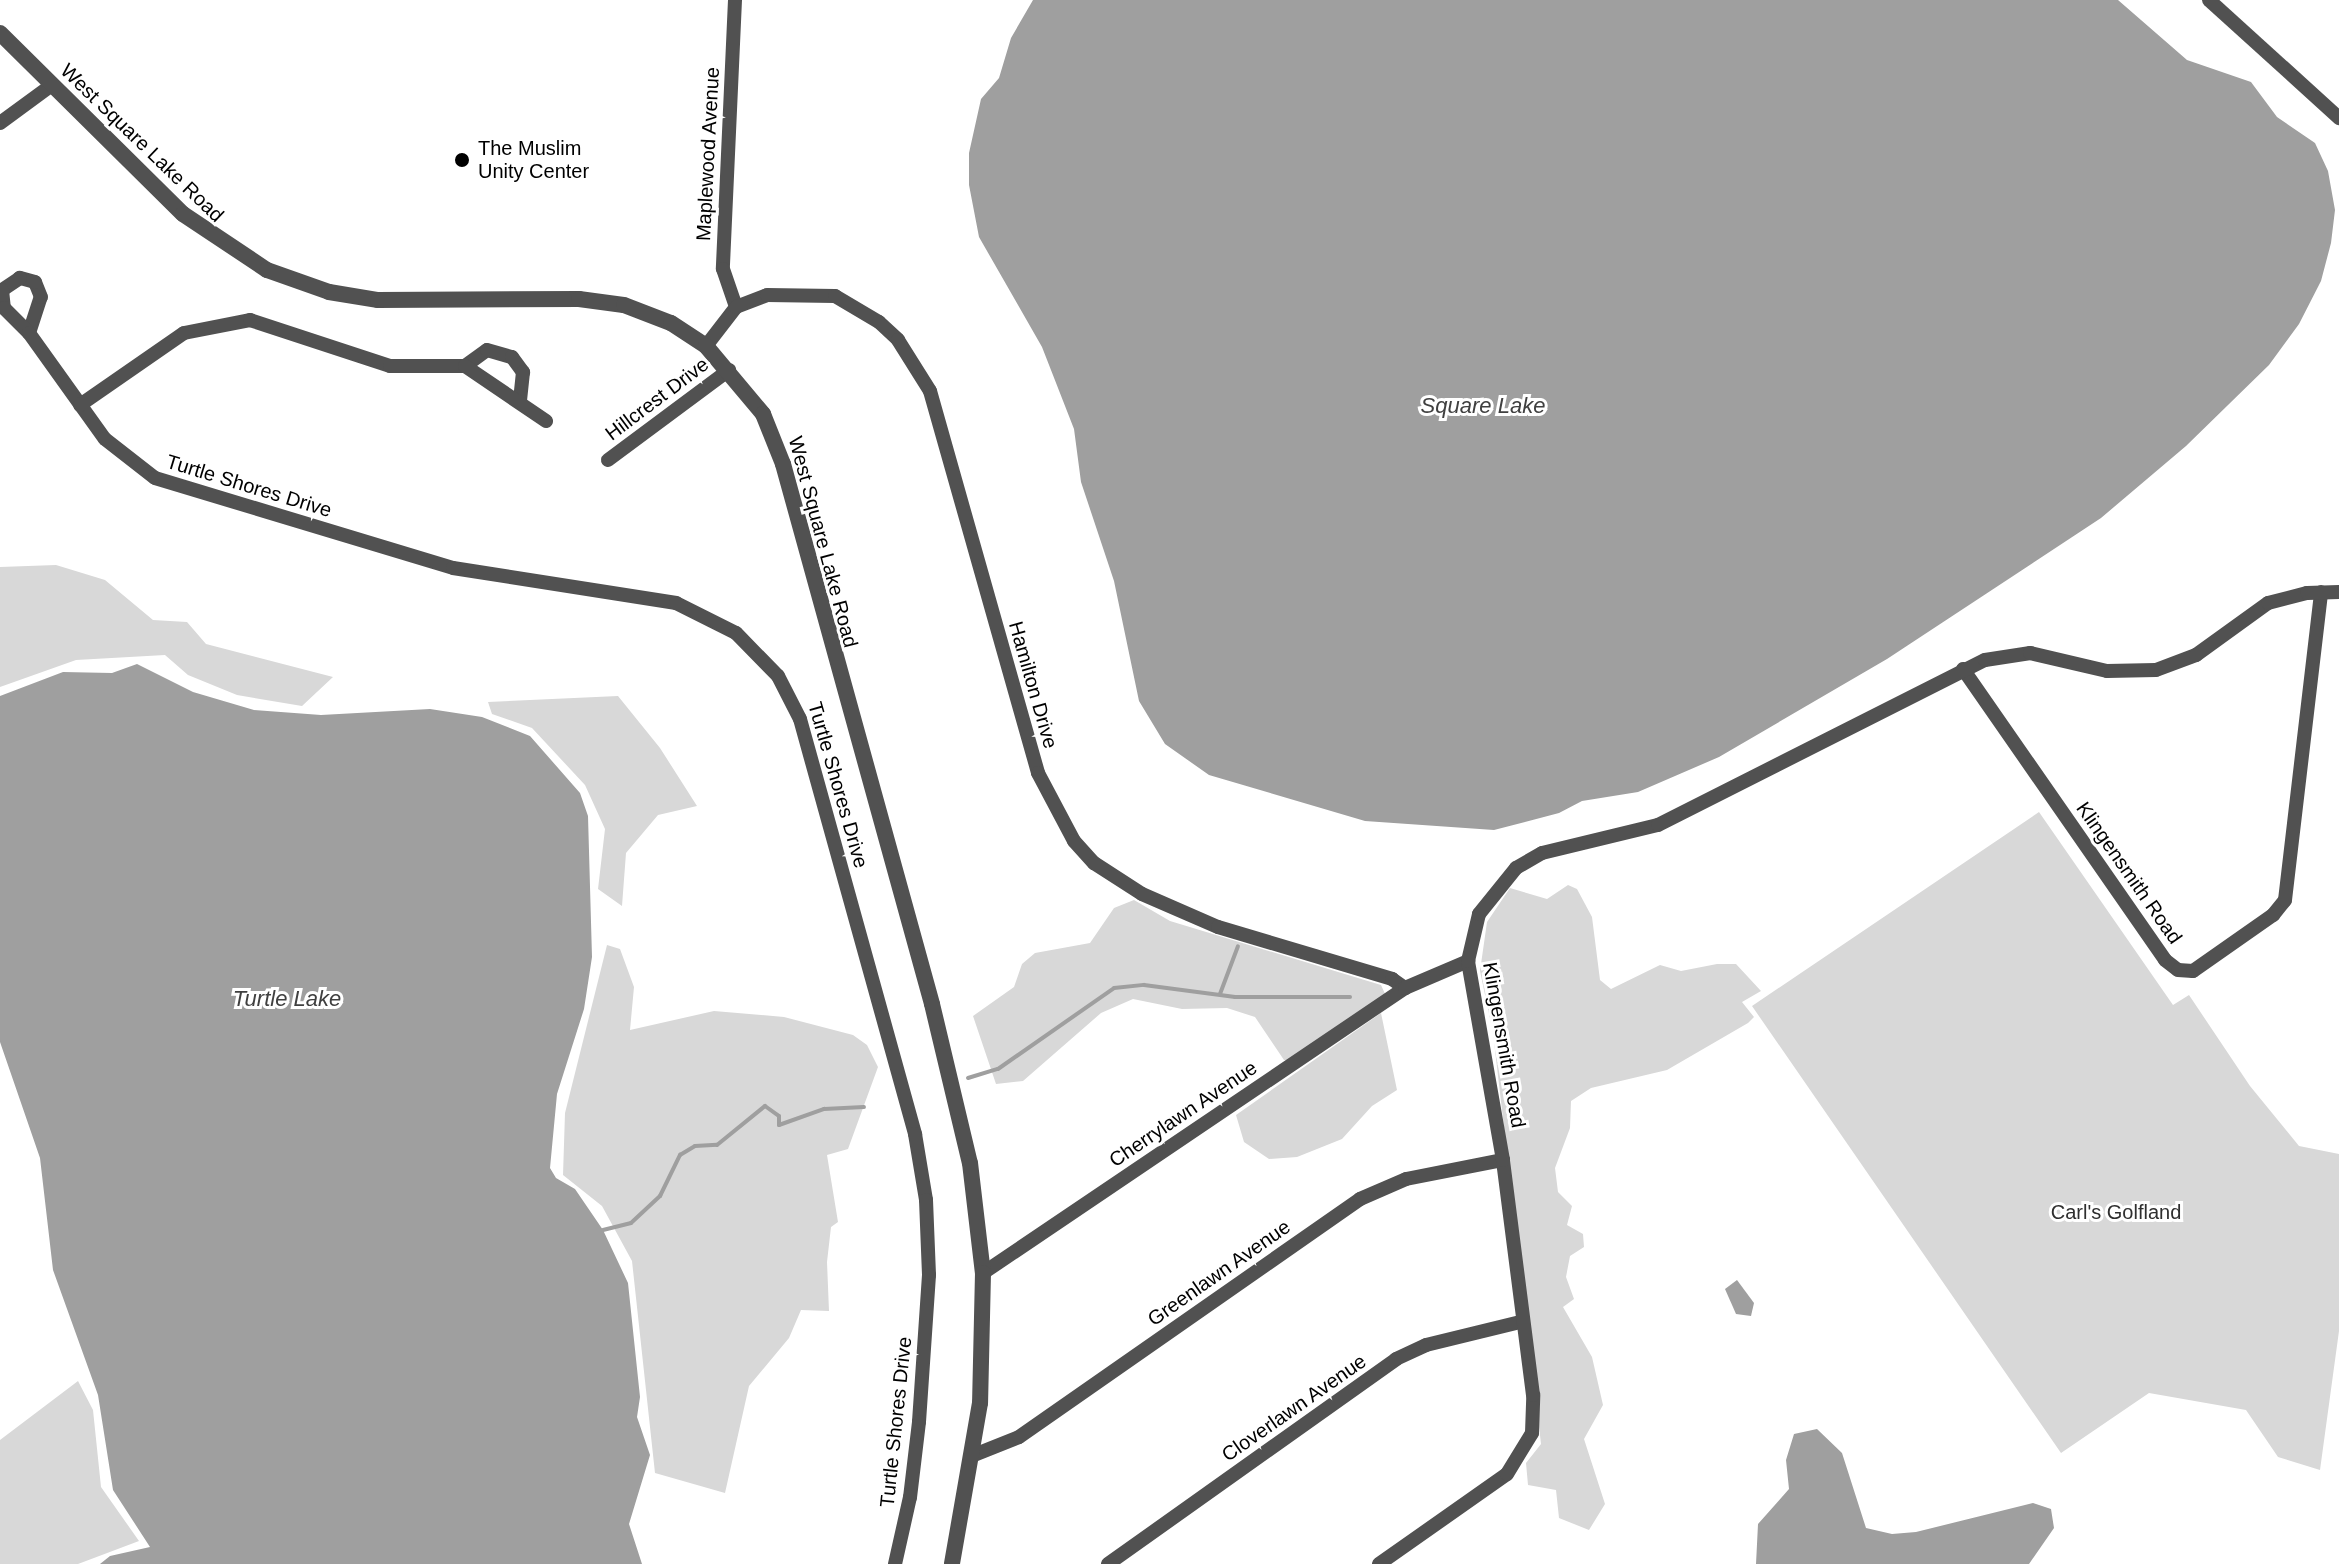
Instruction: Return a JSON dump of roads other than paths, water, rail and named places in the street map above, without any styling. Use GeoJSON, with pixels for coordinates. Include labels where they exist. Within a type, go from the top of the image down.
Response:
{"type":"FeatureCollection","features":[{"type":"Feature","properties":{"kind":"street","name":"Maplewood Avenue"},"geometry":{"type":"LineString","coordinates":[[735,0],[723,269],[736,307]]}},
{"type":"Feature","properties":{"kind":"street"},"geometry":{"type":"LineString","coordinates":[[2209,0],[2339,118]]}},
{"type":"Feature","properties":{"kind":"street","name":"West Square Lake Road"},"geometry":{"type":"LineString","coordinates":[[0,33],[205,233],[281,276],[378,300],[598,300],[649,313],[706,346],[763,414],[783,464],[961,1115],[983,1273],[980,1403],[974,1455],[952,1564]]}},
{"type":"Feature","properties":{"kind":"street"},"geometry":{"type":"LineString","coordinates":[[0,123],[52,85]]}},
{"type":"Feature","properties":{"kind":"street","name":"Hamilton Drive"},"geometry":{"type":"LineString","coordinates":[[736,307],[767,295],[835,296],[879,322],[915,364],[938,414],[1038,773],[1058,818],[1094,863],[1142,894],[1218,927],[1392,979],[1405,988]]}},
{"type":"Feature","properties":{"kind":"street"},"geometry":{"type":"LineString","coordinates":[[706,346],[736,307]]}},
{"type":"Feature","properties":{"kind":"street"},"geometry":{"type":"LineString","coordinates":[[80,405],[184,333],[235,320],[282,327],[390,366],[465,366],[520,399],[546,421]]}},
{"type":"Feature","properties":{"kind":"street","name":"Turtle Shores Drive"},"geometry":{"type":"LineString","coordinates":[[29,333],[118,452],[170,485],[453,568],[676,603],[736,633],[778,676],[800,719],[915,1134],[926,1200],[929,1275],[919,1422],[910,1497],[895,1564]]}},
{"type":"Feature","properties":{"kind":"street"},"geometry":{"type":"LineString","coordinates":[[465,366],[487,350],[512,357],[523,372],[520,399]]}},
{"type":"Feature","properties":{"kind":"street","name":"Hillcrest Drive"},"geometry":{"type":"LineString","coordinates":[[608,460],[729,370]]}},
{"type":"Feature","properties":{"kind":"street","name":"Klingensmith Road"},"geometry":{"type":"LineString","coordinates":[[1379,1564],[1489,1489],[1522,1456],[1534,1413],[1520,1322],[1503,1160],[1468,961],[1479,914],[1516,868],[1572,844],[1658,825],[1963,669],[2025,653],[2107,671],[2156,670],[2196,655],[2262,606],[2321,592],[2339,592]]}},
{"type":"Feature","properties":{"kind":"street","name":"Klingensmith Road"},"geometry":{"type":"LineString","coordinates":[[1963,669],[2165,960],[2178,970],[2195,970],[2277,912],[2285,900],[2321,592]]}},
{"type":"Feature","properties":{"kind":"street"},"geometry":{"type":"LineString","coordinates":[[1405,988],[1468,961]]}},
{"type":"Feature","properties":{"kind":"street","name":"Cherrylawn Avenue"},"geometry":{"type":"LineString","coordinates":[[983,1273],[1405,988]]}},
{"type":"Feature","properties":{"kind":"street","name":"Greenlawn Avenue"},"geometry":{"type":"LineString","coordinates":[[974,1455],[1019,1437],[1360,1199],[1406,1179],[1503,1160]]}},
{"type":"Feature","properties":{"kind":"street","name":"Cloverlawn Avenue"},"geometry":{"type":"LineString","coordinates":[[1108,1564],[1396,1359],[1436,1342],[1520,1322]]}},
{"type":"Feature","properties":{"kind":"water","name":"Square Lake"},"geometry":{"type":"Polygon","coordinates":[[[1033,0],[2118,0],[2187,60],[2251,82],[2277,117],[2315,143],[2328,171],[2335,210],[2331,243],[2321,281],[2299,324],[2269,365],[2186,446],[2101,518],[1887,659],[1719,757],[1638,792],[1582,801],[1559,813],[1494,830],[1365,821],[1209,775],[1165,744],[1139,701],[1114,581],[1081,482],[1074,429],[1042,347],[979,237],[969,185],[969,153],[981,99],[999,78],[1011,38],[1033,0]]]}},
{"type":"Feature","properties":{"kind":"water","name":"Turtle Lake"},"geometry":{"type":"Polygon","coordinates":[[[137,664],[193,692],[254,710],[321,715],[430,709],[482,717],[530,736],[580,793],[588,816],[592,957],[584,1009],[557,1094],[550,1168],[556,1178],[575,1189],[603,1230],[628,1283],[640,1397],[637,1417],[650,1455],[629,1524],[642,1564],[100,1564],[110,1556],[150,1547],[113,1490],[98,1395],[53,1270],[40,1158],[0,1042],[0,696],[63,672],[112,673],[137,664]]]}},
{"type":"Feature","properties":{"kind":"water"},"geometry":{"type":"Polygon","coordinates":[[[1737,1280],[1754,1303],[1751,1316],[1736,1314],[1725,1289],[1737,1280]]]}},
{"type":"Feature","properties":{"kind":"water"},"geometry":{"type":"Polygon","coordinates":[[[1817,1429],[1842,1453],[1866,1528],[1892,1534],[1916,1532],[2033,1503],[2051,1509],[2054,1528],[2029,1564],[1756,1564],[1758,1524],[1789,1489],[1786,1460],[1794,1434],[1817,1429]]]}},
{"type":"Feature","properties":{"kind":"waterway"},"geometry":{"type":"LineString","coordinates":[[1220,994],[1238,946]]}},
{"type":"Feature","properties":{"kind":"waterway"},"geometry":{"type":"LineString","coordinates":[[968,1078],[998,1069],[1114,988],[1144,985],[1235,997],[1350,997]]}},
{"type":"Feature","properties":{"kind":"waterway"},"geometry":{"type":"LineString","coordinates":[[603,1230],[631,1223],[660,1196],[680,1155],[695,1146],[717,1145],[765,1106],[779,1116],[779,1125],[824,1109],[864,1107]]}},
{"type":"Feature","properties":{"kind":"place","name":"The Muslim Unity Center"},"geometry":{"type":"Point","coordinates":[462,160]}},
{"type":"Feature","properties":{"kind":"park label","name":"Carl's Golfland"},"geometry":{"type":"Point","coordinates":[2116,1212]}}]}
